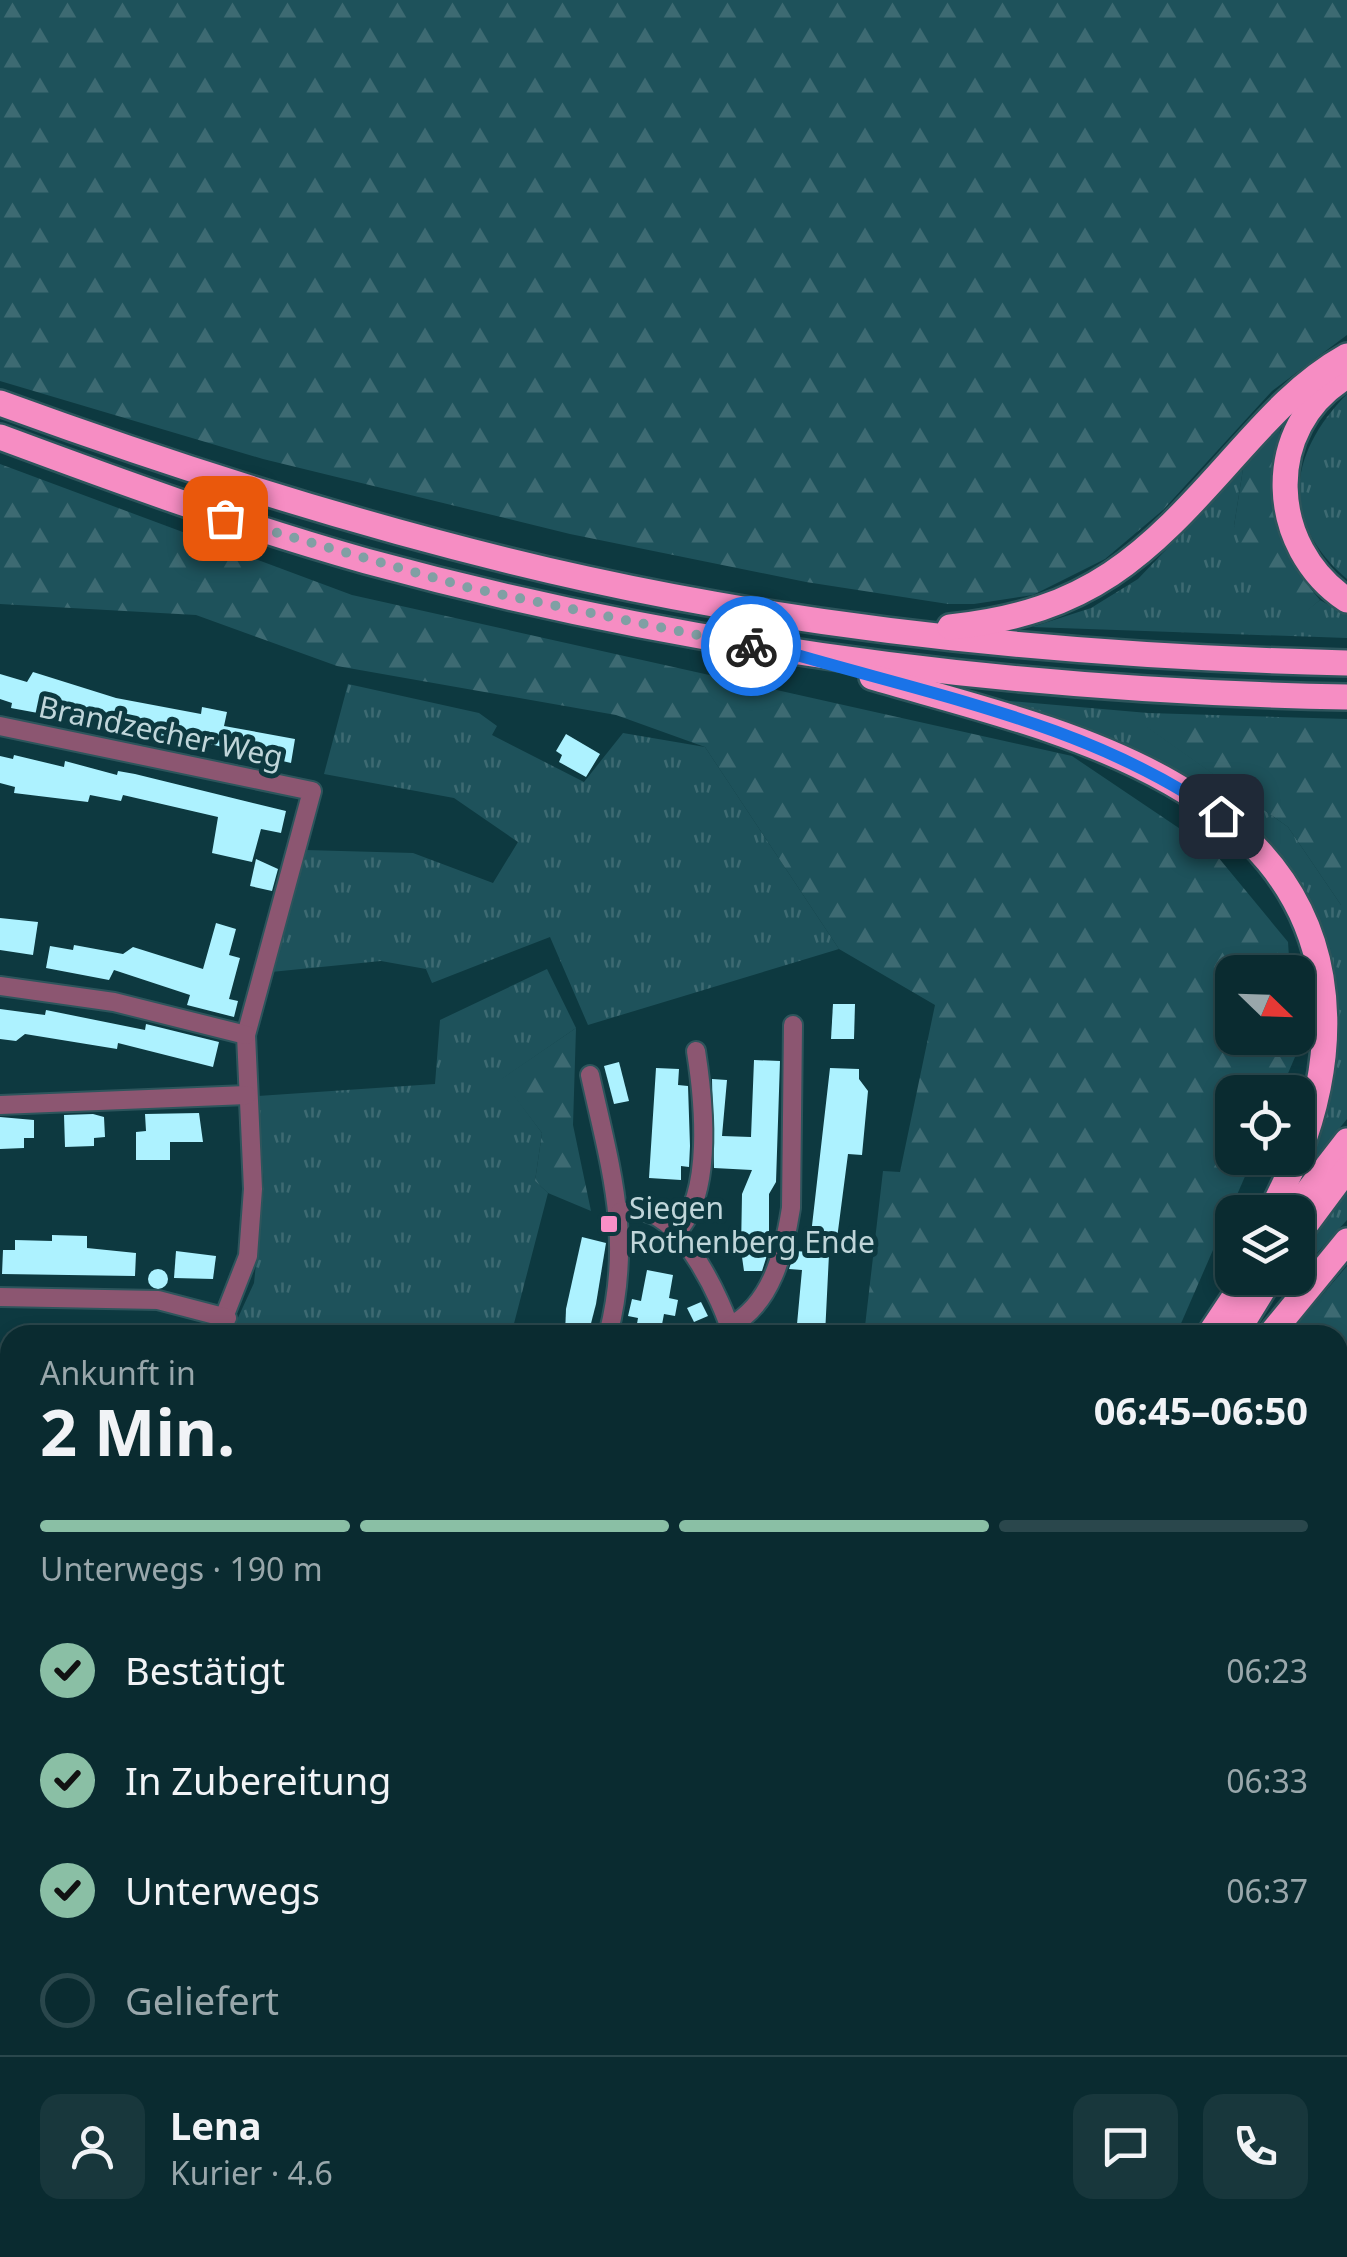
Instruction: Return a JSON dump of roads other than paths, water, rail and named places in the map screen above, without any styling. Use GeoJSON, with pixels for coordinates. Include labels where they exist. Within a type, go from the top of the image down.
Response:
{"type":"FeatureCollection","features":[{"type":"Feature","properties":{"kind":"highway"},"geometry":{"type":"LineString","coordinates":[[882,629],[981,624],[1039,611],[1081,594],[1146,549],[1289,398],[1347,356]]}},
{"type":"Feature","properties":{"kind":"highway"},"geometry":{"type":"LineString","coordinates":[[1347,376],[1317,401],[1298,428],[1286,463],[1284,494],[1289,525],[1302,554],[1322,580],[1347,600]]}},
{"type":"Feature","properties":{"kind":"highway"},"geometry":{"type":"LineString","coordinates":[[0,403],[306,505],[495,558],[687,599],[882,629],[1080,651],[1347,663]]}},
{"type":"Feature","properties":{"kind":"highway"},"geometry":{"type":"LineString","coordinates":[[0,437],[156,495],[364,560],[576,613],[790,653],[1085,687],[1347,697]]}},
{"type":"Feature","properties":{"kind":"highway"},"geometry":{"type":"LineString","coordinates":[[790,653],[1008,716],[1096,747],[1179,788],[1246,838],[1286,885],[1312,940],[1324,997],[1315,1095]]}},
{"type":"Feature","properties":{"kind":"highway"},"geometry":{"type":"LineString","coordinates":[[1305,1195],[1347,1141]]}},
{"type":"Feature","properties":{"kind":"highway"},"geometry":{"type":"LineString","coordinates":[[1315,1212],[1347,1169]]}},
{"type":"Feature","properties":{"kind":"highway"},"geometry":{"type":"LineString","coordinates":[[1278,1325],[1347,1241]]}},
{"type":"Feature","properties":{"kind":"highway"},"geometry":{"type":"LineString","coordinates":[[1213,1325],[1228,1295]]}},
{"type":"Feature","properties":{"kind":"highway"},"geometry":{"type":"LineString","coordinates":[[1215,1325],[1235,1295]]}},
{"type":"Feature","properties":{"kind":"highway"},"geometry":{"type":"LineString","coordinates":[[1241,1325],[1260,1295]]}},
{"type":"Feature","properties":{"kind":"street","name":"Brandzecher Weg"},"geometry":{"type":"LineString","coordinates":[[0,726],[312,791],[246,1035]]}},
{"type":"Feature","properties":{"kind":"street"},"geometry":{"type":"LineString","coordinates":[[0,986],[114,1002],[246,1035],[253,1190],[248,1256],[222,1325]]}},
{"type":"Feature","properties":{"kind":"street"},"geometry":{"type":"LineString","coordinates":[[737,1325],[765,1296],[786,1237],[792,1171],[793,1025]]}},
{"type":"Feature","properties":{"kind":"street"},"geometry":{"type":"LineString","coordinates":[[677,1232],[699,1194],[702,1087],[696,1051]]}},
{"type":"Feature","properties":{"kind":"street"},"geometry":{"type":"LineString","coordinates":[[590,1075],[620,1212],[621,1263],[610,1325]]}},
{"type":"Feature","properties":{"kind":"street"},"geometry":{"type":"LineString","coordinates":[[0,1105],[247,1095]]}},
{"type":"Feature","properties":{"kind":"street"},"geometry":{"type":"LineString","coordinates":[[620,1212],[647,1212],[677,1232],[728,1325]]}},
{"type":"Feature","properties":{"kind":"street"},"geometry":{"type":"LineString","coordinates":[[0,1296],[158,1300],[220,1325]]}},
{"type":"Feature","properties":{"kind":"place","name":"Siegen Rothenberg Ende"},"geometry":{"type":"Point","coordinates":[609,1224]}}]}
